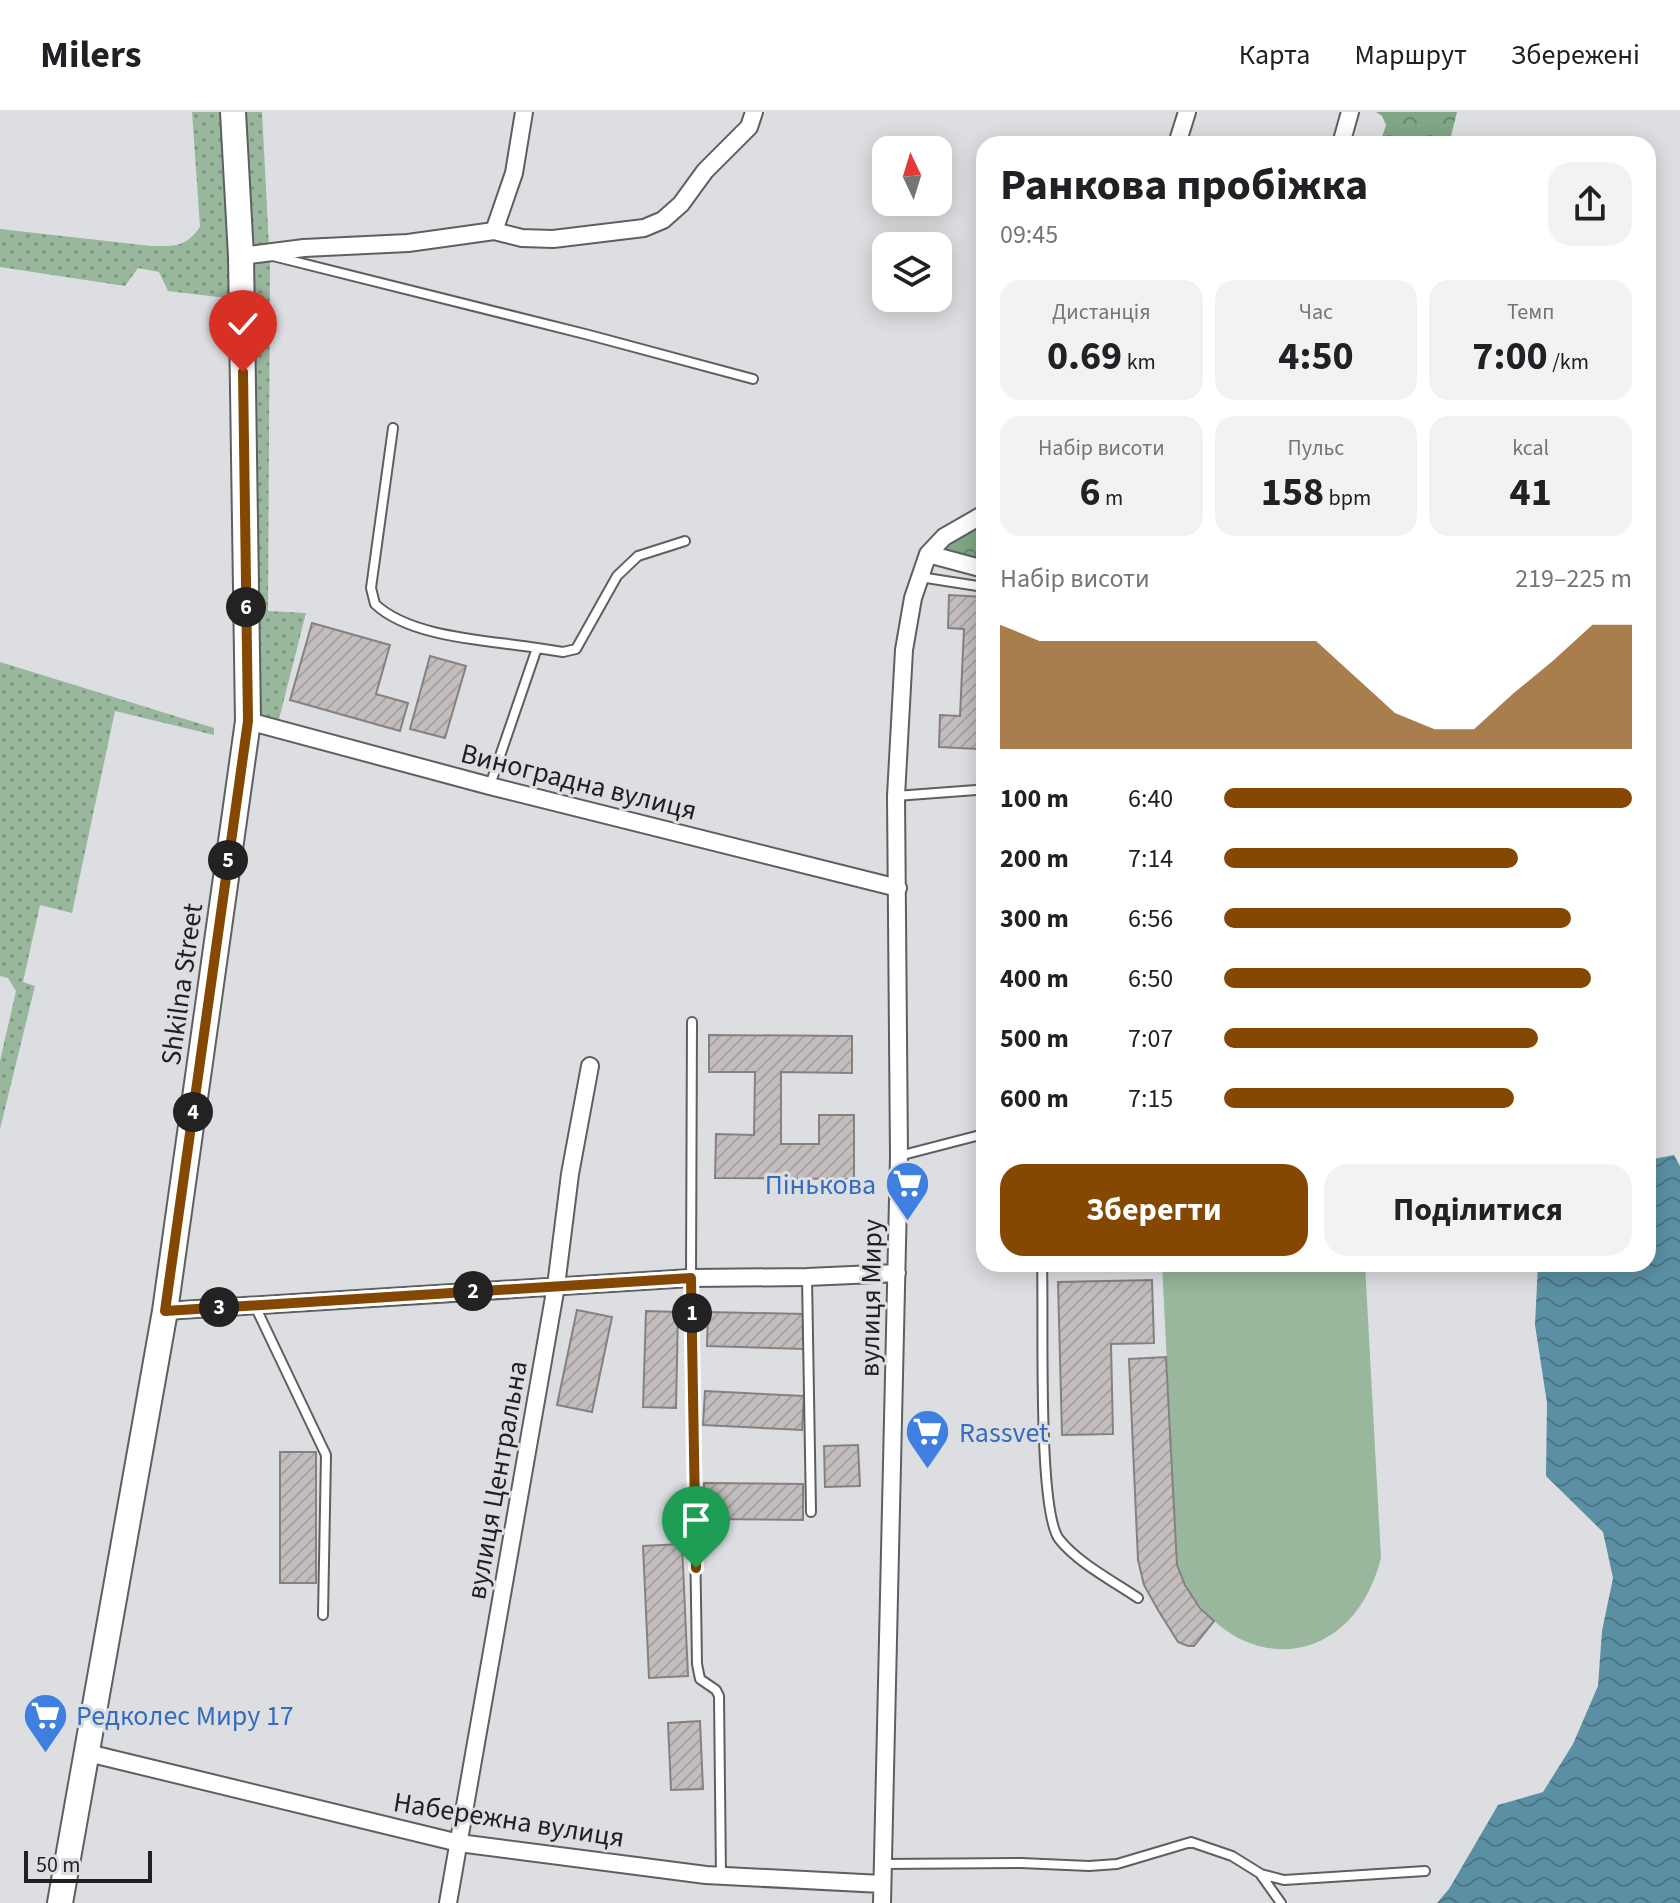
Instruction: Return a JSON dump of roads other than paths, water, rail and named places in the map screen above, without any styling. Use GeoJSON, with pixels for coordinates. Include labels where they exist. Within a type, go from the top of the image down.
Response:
{"type":"FeatureCollection","features":[{"type":"Feature","properties":{"kind":"street","name":"Shkilna Street"},"geometry":{"type":"LineString","coordinates":[[60,1903],[165,1311],[248,721],[241,256],[233,112]]}},
{"type":"Feature","properties":{"kind":"street"},"geometry":{"type":"LineString","coordinates":[[494,231],[514,173],[524,112]]}},
{"type":"Feature","properties":{"kind":"street"},"geometry":{"type":"LineString","coordinates":[[241,256],[304,248],[408,243],[494,231],[522,238],[553,239],[644,228],[663,220],[681,204],[705,171],[749,127],[754,112]]}},
{"type":"Feature","properties":{"kind":"street"},"geometry":{"type":"LineString","coordinates":[[1180,136],[1187,112]]}},
{"type":"Feature","properties":{"kind":"street"},"geometry":{"type":"LineString","coordinates":[[1343,136],[1350,112]]}},
{"type":"Feature","properties":{"kind":"street"},"geometry":{"type":"LineString","coordinates":[[976,519],[944,537],[928,554],[976,567]]}},
{"type":"Feature","properties":{"kind":"street","name":"вулиця Миру"},"geometry":{"type":"LineString","coordinates":[[882,1903],[899,1156],[896,796],[904,650],[913,598],[928,554]]}},
{"type":"Feature","properties":{"kind":"street","name":"Виноградна вулиця"},"geometry":{"type":"LineString","coordinates":[[248,721],[490,786],[898,888]]}},
{"type":"Feature","properties":{"kind":"street","name":"вулиця Центральна"},"geometry":{"type":"LineString","coordinates":[[448,1903],[556,1286],[570,1174],[590,1066]]}},
{"type":"Feature","properties":{"kind":"street"},"geometry":{"type":"LineString","coordinates":[[165,1311],[691,1278],[897,1273]]}},
{"type":"Feature","properties":{"kind":"street","name":"Набережна вулиця"},"geometry":{"type":"LineString","coordinates":[[88,1753],[459,1843],[721,1876],[882,1884]]}},
{"type":"Feature","properties":{"kind":"lane"},"geometry":{"type":"LineString","coordinates":[[266,254],[753,379]]}},
{"type":"Feature","properties":{"kind":"lane"},"geometry":{"type":"LineString","coordinates":[[393,428],[371,588],[375,604],[396,620],[436,631],[537,648],[563,652],[576,649],[617,576],[638,556],[685,541]]}},
{"type":"Feature","properties":{"kind":"lane"},"geometry":{"type":"LineString","coordinates":[[920,577],[976,586]]}},
{"type":"Feature","properties":{"kind":"lane"},"geometry":{"type":"LineString","coordinates":[[490,786],[537,648]]}},
{"type":"Feature","properties":{"kind":"lane"},"geometry":{"type":"LineString","coordinates":[[896,796],[976,790]]}},
{"type":"Feature","properties":{"kind":"lane"},"geometry":{"type":"LineString","coordinates":[[692,1022],[691,1278],[697,1664],[700,1679],[716,1690],[719,1696],[721,1876]]}},
{"type":"Feature","properties":{"kind":"lane"},"geometry":{"type":"LineString","coordinates":[[899,1156],[976,1136]]}},
{"type":"Feature","properties":{"kind":"lane"},"geometry":{"type":"LineString","coordinates":[[1042,1272],[1046,1485],[1053,1527],[1060,1540],[1081,1559],[1138,1598]]}},
{"type":"Feature","properties":{"kind":"lane"},"geometry":{"type":"LineString","coordinates":[[807,1277],[811,1512]]}},
{"type":"Feature","properties":{"kind":"lane"},"geometry":{"type":"LineString","coordinates":[[255,1305],[326,1455],[323,1615]]}},
{"type":"Feature","properties":{"kind":"lane"},"geometry":{"type":"LineString","coordinates":[[882,1864],[1089,1866],[1117,1864],[1191,1842],[1232,1856],[1261,1874],[1284,1880],[1425,1871]]}},
{"type":"Feature","properties":{"kind":"lane"},"geometry":{"type":"LineString","coordinates":[[1261,1874],[1281,1903]]}},
{"type":"Feature","properties":{"kind":"water"},"geometry":{"type":"Polygon","coordinates":[[[1674,1155],[1680,1166],[1680,1903],[1437,1903],[1449,1889],[1498,1805],[1543,1792],[1573,1744],[1598,1686],[1602,1631],[1613,1578],[1603,1532],[1546,1476],[1547,1403],[1535,1325],[1538,1272],[1656,1272],[1656,1158],[1674,1155]]]}},
{"type":"Feature","properties":{"kind":"place","name":"Пінькова"},"geometry":{"type":"Point","coordinates":[907,1223]}},
{"type":"Feature","properties":{"kind":"place","name":"Rassvet"},"geometry":{"type":"Point","coordinates":[928,1471]}},
{"type":"Feature","properties":{"kind":"place","name":"Редколес Миру 17"},"geometry":{"type":"Point","coordinates":[45,1754]}}]}
